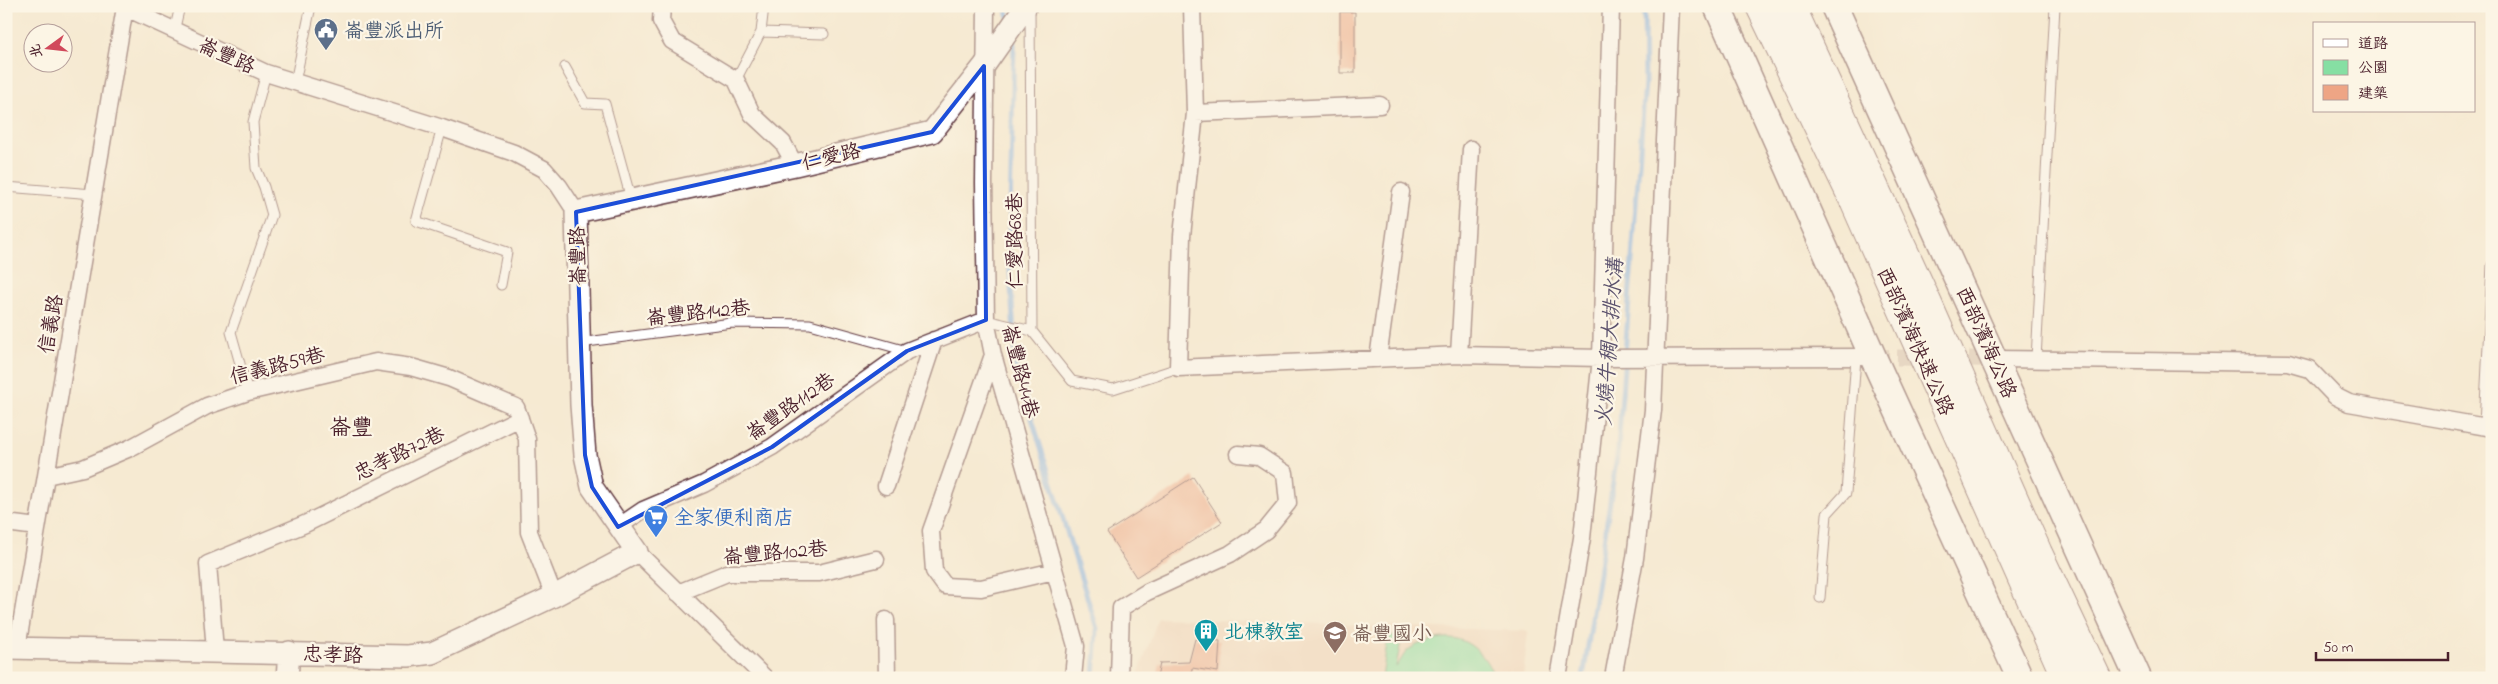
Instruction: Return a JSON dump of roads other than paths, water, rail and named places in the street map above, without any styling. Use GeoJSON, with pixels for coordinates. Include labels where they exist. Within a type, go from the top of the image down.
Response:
{"type":"FeatureCollection","features":[{"type":"Feature","properties":{"kind":"highway","name":"西部濱海快速公路"},"geometry":{"type":"LineString","coordinates":[[1760,6],[1854,201],[2066,678]]}},
{"type":"Feature","properties":{"kind":"highway","name":"西部濱海快速公路"},"geometry":{"type":"LineString","coordinates":[[1791,6],[1920,286],[2038,553],[2097,678]]}},
{"type":"Feature","properties":{"kind":"main road"},"geometry":{"type":"LineString","coordinates":[[1717,6],[1865,357],[2020,678]]}},
{"type":"Feature","properties":{"kind":"main road","name":"西部濱海公路"},"geometry":{"type":"LineString","coordinates":[[1834,6],[2138,678]]}},
{"type":"Feature","properties":{"kind":"street"},"geometry":{"type":"LineString","coordinates":[[662,6],[661,21],[672,41],[736,80],[752,114],[783,143],[795,164]]}},
{"type":"Feature","properties":{"kind":"street","name":"崙豐路44巷"},"geometry":{"type":"LineString","coordinates":[[986,6],[984,66],[986,320],[993,355],[1076,646],[1072,678]]}},
{"type":"Feature","properties":{"kind":"street","name":"仁愛路"},"geometry":{"type":"LineString","coordinates":[[576,212],[932,132],[984,66],[1026,6]]}},
{"type":"Feature","properties":{"kind":"street"},"geometry":{"type":"LineString","coordinates":[[1192,6],[1195,113],[1182,236],[1178,368],[1459,355],[1601,358],[1865,357]]}},
{"type":"Feature","properties":{"kind":"street"},"geometry":{"type":"LineString","coordinates":[[1558,678],[1582,538],[1601,358],[1611,6]]}},
{"type":"Feature","properties":{"kind":"street"},"geometry":{"type":"LineString","coordinates":[[1613,678],[1635,558],[1653,410],[1671,6]]}},
{"type":"Feature","properties":{"kind":"street","name":"崙豐路"},"geometry":{"type":"LineString","coordinates":[[124,7],[174,32],[266,73],[442,128],[514,153],[544,169],[559,186],[576,212],[580,405],[585,455],[592,487],[637,552],[766,678]]}},
{"type":"Feature","properties":{"kind":"street","name":"信義路"},"geometry":{"type":"LineString","coordinates":[[12,648],[46,476],[124,7]]}},
{"type":"Feature","properties":{"kind":"street"},"geometry":{"type":"LineString","coordinates":[[1195,113],[1380,105]]}},
{"type":"Feature","properties":{"kind":"street"},"geometry":{"type":"LineString","coordinates":[[1459,355],[1472,149]]}},
{"type":"Feature","properties":{"kind":"street"},"geometry":{"type":"LineString","coordinates":[[1378,359],[1401,192]]}},
{"type":"Feature","properties":{"kind":"street","name":"崙豐路112巷"},"geometry":{"type":"LineString","coordinates":[[618,526],[643,510],[704,484],[772,447],[907,351],[986,320]]}},
{"type":"Feature","properties":{"kind":"street"},"geometry":{"type":"LineString","coordinates":[[886,486],[934,340]]}},
{"type":"Feature","properties":{"kind":"street"},"geometry":{"type":"LineString","coordinates":[[993,355],[931,531],[934,571],[945,586],[981,588],[1054,571]]}},
{"type":"Feature","properties":{"kind":"street"},"geometry":{"type":"LineString","coordinates":[[1995,359],[2288,363],[2309,369],[2335,396],[2348,403],[2488,426]]}},
{"type":"Feature","properties":{"kind":"street","name":"信義路59巷"},"geometry":{"type":"LineString","coordinates":[[46,476],[83,468],[130,448],[207,406],[248,392],[376,362],[411,367],[449,378],[516,407],[520,418]]}},
{"type":"Feature","properties":{"kind":"street"},"geometry":{"type":"LineString","coordinates":[[520,418],[526,438],[529,532],[554,596]]}},
{"type":"Feature","properties":{"kind":"street","name":"忠孝路72巷"},"geometry":{"type":"LineString","coordinates":[[215,651],[208,564],[306,524],[520,418]]}},
{"type":"Feature","properties":{"kind":"street"},"geometry":{"type":"LineString","coordinates":[[1119,678],[1121,608],[1147,592],[1230,554],[1266,530],[1288,503],[1285,473],[1260,456],[1238,454]]}},
{"type":"Feature","properties":{"kind":"street"},"geometry":{"type":"LineString","coordinates":[[6,523],[37,527]]}},
{"type":"Feature","properties":{"kind":"street","name":"忠孝路"},"geometry":{"type":"LineString","coordinates":[[12,648],[289,652],[408,656],[432,653],[554,596],[637,552]]}},
{"type":"Feature","properties":{"kind":"street","name":"崙豐路102巷"},"geometry":{"type":"LineString","coordinates":[[678,592],[727,573],[819,573],[876,559]]}},
{"type":"Feature","properties":{"kind":"street"},"geometry":{"type":"LineString","coordinates":[[886,620],[887,678]]}},
{"type":"Feature","properties":{"kind":"street"},"geometry":{"type":"LineString","coordinates":[[287,678],[289,652]]}},
{"type":"Feature","properties":{"kind":"lane"},"geometry":{"type":"LineString","coordinates":[[174,32],[180,6]]}},
{"type":"Feature","properties":{"kind":"lane"},"geometry":{"type":"LineString","coordinates":[[295,82],[310,6]]}},
{"type":"Feature","properties":{"kind":"lane"},"geometry":{"type":"LineString","coordinates":[[736,80],[761,32],[764,6]]}},
{"type":"Feature","properties":{"kind":"lane","name":"仁愛路68巷"},"geometry":{"type":"LineString","coordinates":[[1030,6],[1032,331]]}},
{"type":"Feature","properties":{"kind":"lane"},"geometry":{"type":"LineString","coordinates":[[2036,359],[2055,6]]}},
{"type":"Feature","properties":{"kind":"lane"},"geometry":{"type":"LineString","coordinates":[[761,32],[824,34]]}},
{"type":"Feature","properties":{"kind":"lane"},"geometry":{"type":"LineString","coordinates":[[565,67],[585,103],[606,104],[631,199]]}},
{"type":"Feature","properties":{"kind":"lane"},"geometry":{"type":"LineString","coordinates":[[248,392],[231,332],[272,216],[264,187],[256,168],[254,122],[266,73]]}},
{"type":"Feature","properties":{"kind":"lane"},"geometry":{"type":"LineString","coordinates":[[442,128],[416,221],[506,252],[501,285]]}},
{"type":"Feature","properties":{"kind":"lane"},"geometry":{"type":"LineString","coordinates":[[6,187],[93,194]]}},
{"type":"Feature","properties":{"kind":"lane"},"geometry":{"type":"LineString","coordinates":[[2488,426],[2492,265]]}},
{"type":"Feature","properties":{"kind":"lane"},"geometry":{"type":"LineString","coordinates":[[986,320],[1032,331],[1072,381],[1113,389],[1178,368]]}},
{"type":"Feature","properties":{"kind":"lane","name":"崙豐路142巷"},"geometry":{"type":"LineString","coordinates":[[580,343],[732,322],[810,324],[907,351]]}},
{"type":"Feature","properties":{"kind":"lane"},"geometry":{"type":"LineString","coordinates":[[1820,598],[1827,514],[1846,494],[1865,357]]}},
{"type":"Feature","properties":{"kind":"waterway"},"geometry":{"type":"LineString","coordinates":[[1006,6],[1009,20]]}},
{"type":"Feature","properties":{"kind":"waterway","name":"火燒牛稠大排水溝"},"geometry":{"type":"LineString","coordinates":[[1583,678],[1618,449],[1645,83],[1644,6]]}},
{"type":"Feature","properties":{"kind":"waterway"},"geometry":{"type":"LineString","coordinates":[[1012,36],[1014,45],[1009,255],[1016,367],[1097,629],[1094,678]]}},
{"type":"Feature","properties":{"kind":"tunnel"},"geometry":{"type":"LineString","coordinates":[[1873,357],[1995,359]]}},
{"type":"Feature","properties":{"kind":"place","name":"崙豐派出所"},"geometry":{"type":"Point","coordinates":[326,51]}},
{"type":"Feature","properties":{"kind":"place","name":"全家便利商店"},"geometry":{"type":"Point","coordinates":[656,538]}},
{"type":"Feature","properties":{"kind":"place","name":"北棟教室"},"geometry":{"type":"Point","coordinates":[1206,652]}},
{"type":"Feature","properties":{"kind":"place","name":"崙豐國小"},"geometry":{"type":"Point","coordinates":[1335,654]}},
{"type":"Feature","properties":{"kind":"district","name":"崙豐"},"geometry":{"type":"Point","coordinates":[351,426]}}]}
